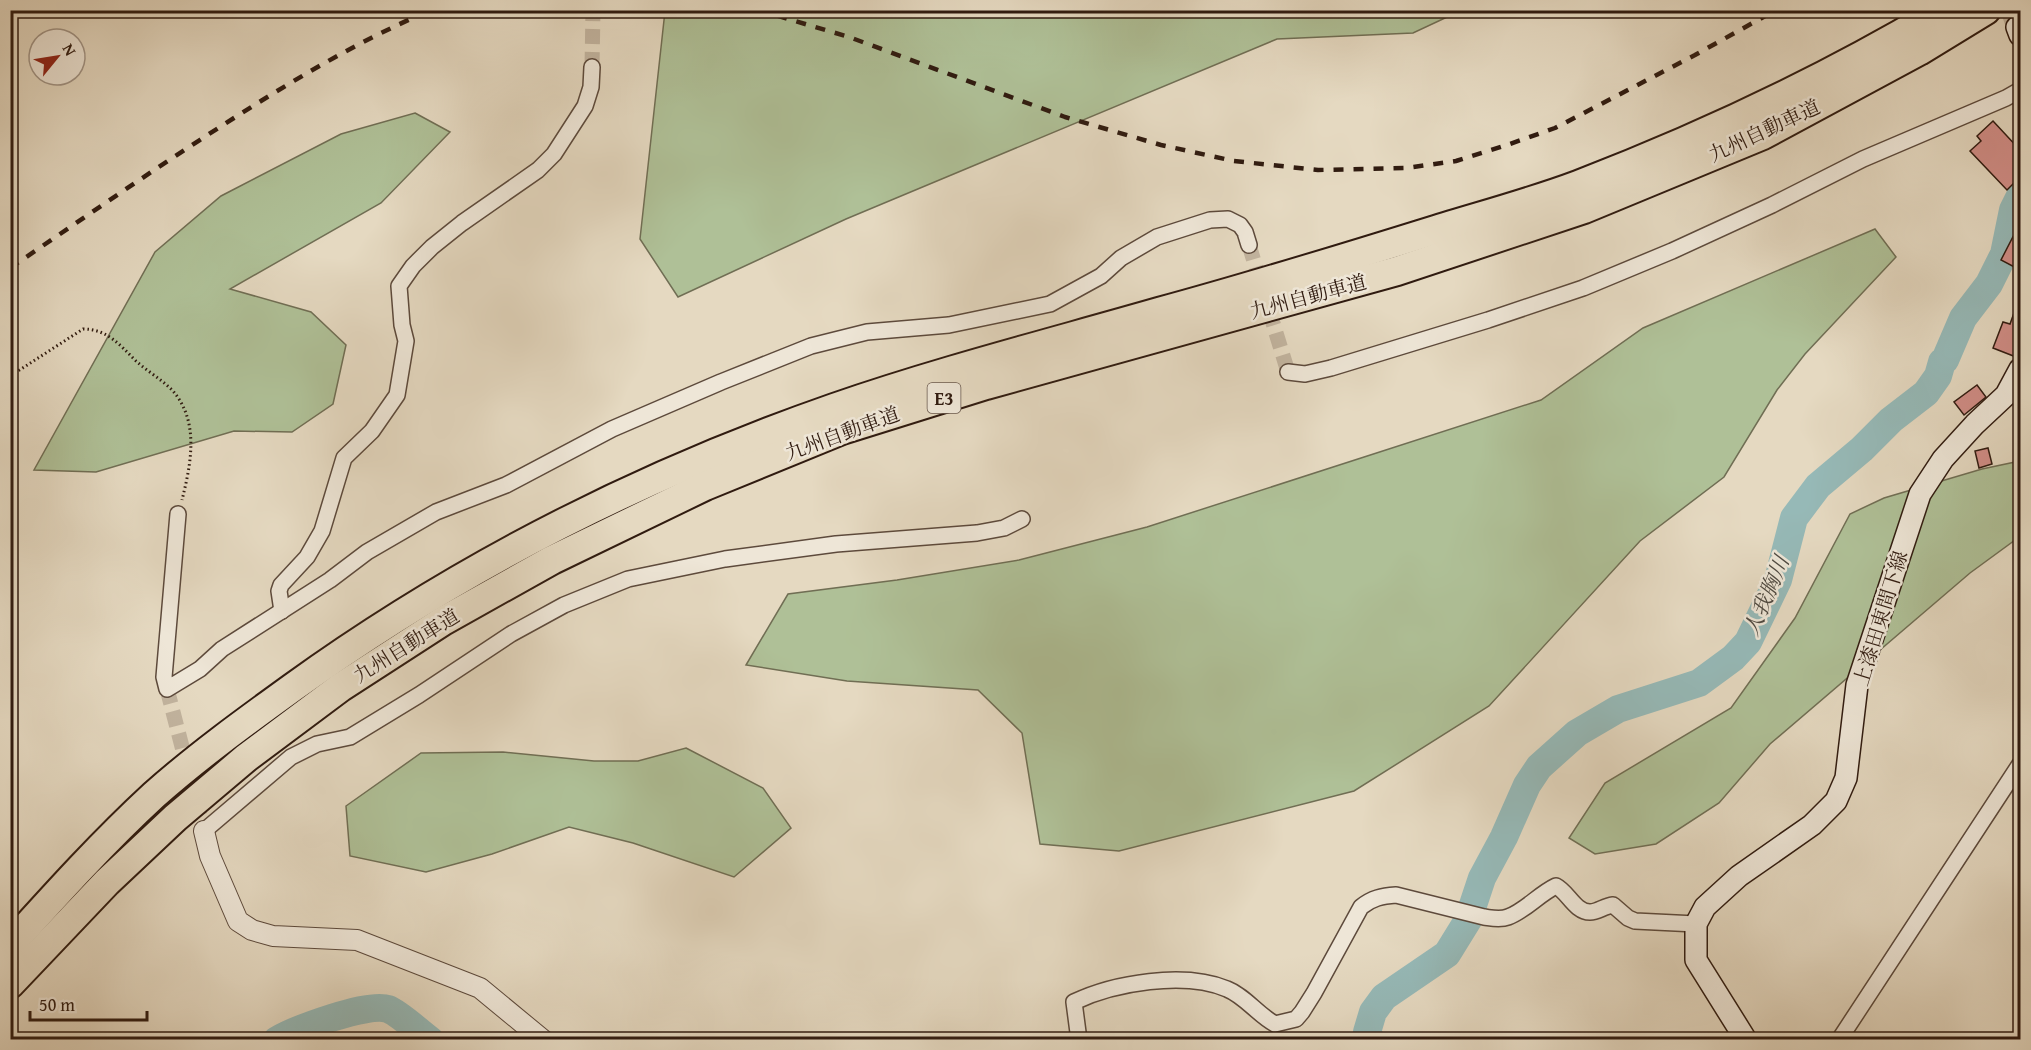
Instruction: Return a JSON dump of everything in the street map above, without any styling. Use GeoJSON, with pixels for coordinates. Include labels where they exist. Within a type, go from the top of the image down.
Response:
{"type":"FeatureCollection","features":[{"type":"Feature","properties":{"kind":"highway","name":"九州自動車道"},"geometry":{"type":"LineString","coordinates":[[10,945],[90,856],[157,793],[228,734],[330,660],[429,597],[551,530],[695,461],[834,408],[971,365],[1388,245],[1574,186],[1753,111],[1900,36],[1942,10]]}},
{"type":"Feature","properties":{"kind":"highway","name":"九州自動車道"},"geometry":{"type":"LineString","coordinates":[[10,984],[107,882],[175,818],[246,758],[350,681],[443,621],[552,560],[705,486],[842,430],[986,384],[1397,271],[1584,209],[1763,135],[1919,51],[1986,10]]}},
{"type":"Feature","properties":{"kind":"main road","name":"上漆田東間下線"},"geometry":{"type":"LineString","coordinates":[[1696,924],[1705,907],[1739,876],[1812,825],[1836,801],[1846,778],[1857,685],[1920,494],[1943,459],[2006,395],[2020,369]]}},
{"type":"Feature","properties":{"kind":"main road"},"geometry":{"type":"LineString","coordinates":[[1696,924],[1696,960],[1746,1040]]}},
{"type":"Feature","properties":{"kind":"street"},"geometry":{"type":"LineString","coordinates":[[282,611],[279,591],[281,585],[307,556],[322,531],[344,458],[372,431],[397,395],[406,341],[402,325],[399,286],[413,266],[432,247],[538,170],[554,154],[585,106],[591,87],[592,67]]}},
{"type":"Feature","properties":{"kind":"street"},"geometry":{"type":"LineString","coordinates":[[1288,372],[1305,374],[1330,368],[1488,320],[1582,288],[1682,246],[1772,205],[1863,159],[2020,90]]}},
{"type":"Feature","properties":{"kind":"street"},"geometry":{"type":"LineString","coordinates":[[178,514],[164,677],[167,689],[200,669],[222,649],[330,580],[367,552],[436,512],[506,485],[612,429],[721,382],[811,346],[867,332],[949,325],[1050,304],[1101,276],[1121,258],[1157,237],[1210,220],[1228,219],[1240,225],[1249,245]]}},
{"type":"Feature","properties":{"kind":"street"},"geometry":{"type":"LineString","coordinates":[[543,1040],[480,988],[357,940],[273,936],[252,930],[238,921],[210,856],[204,831],[291,757],[317,744],[350,737],[419,695],[511,634],[564,605],[628,579],[725,559],[836,544],[977,533],[1004,528],[1022,519]]}},
{"type":"Feature","properties":{"kind":"street"},"geometry":{"type":"LineString","coordinates":[[1839,1040],[2020,764]]}},
{"type":"Feature","properties":{"kind":"street"},"geometry":{"type":"LineString","coordinates":[[1079,1040],[1074,1002],[1100,991],[1145,983],[1191,980],[1226,988],[1275,1024],[1296,1019],[1314,993],[1361,907],[1367,902],[1384,896],[1396,895],[1498,918],[1516,913],[1556,886],[1564,890],[1578,908],[1585,912],[1593,912],[1613,905],[1635,921],[1696,924]]}},
{"type":"Feature","properties":{"kind":"path"},"geometry":{"type":"LineString","coordinates":[[10,373],[18,371],[83,329],[94,329],[116,340],[137,362],[173,391],[189,419],[191,464],[178,514]]}},
{"type":"Feature","properties":{"kind":"green space"},"geometry":{"type":"Polygon","coordinates":[[[665,10],[1460,11],[1413,33],[1277,39],[846,219],[678,297],[640,239],[665,10]]]}},
{"type":"Feature","properties":{"kind":"green space"},"geometry":{"type":"Polygon","coordinates":[[[415,113],[450,132],[381,203],[230,289],[311,312],[346,345],[333,404],[292,432],[234,431],[96,472],[34,470],[155,252],[221,196],[341,134],[415,113]]]}},
{"type":"Feature","properties":{"kind":"green space"},"geometry":{"type":"Polygon","coordinates":[[[1875,229],[1896,257],[1805,354],[1777,390],[1724,477],[1640,541],[1489,706],[1354,791],[1119,851],[1040,844],[1022,733],[978,690],[847,681],[746,665],[788,594],[897,580],[1019,560],[1147,527],[1541,400],[1643,328],[1875,229]]]}},
{"type":"Feature","properties":{"kind":"green space"},"geometry":{"type":"Polygon","coordinates":[[[2020,461],[2020,530],[2015,540],[1970,573],[1770,744],[1719,803],[1656,844],[1595,854],[1569,838],[1605,783],[1731,708],[1795,618],[1850,514],[1884,498],[1982,469],[2020,461]]]}},
{"type":"Feature","properties":{"kind":"green space"},"geometry":{"type":"Polygon","coordinates":[[[686,748],[763,788],[791,828],[734,877],[633,843],[569,827],[492,854],[426,872],[350,856],[346,806],[421,753],[503,752],[594,761],[638,761],[686,748]]]}},
{"type":"Feature","properties":{"kind":"building"},"geometry":{"type":"Polygon","coordinates":[[[1993,121],[2020,150],[2020,177],[2007,190],[1970,151],[1981,141],[1977,136],[1993,121]]]}},
{"type":"Feature","properties":{"kind":"building"},"geometry":{"type":"Polygon","coordinates":[[[2020,223],[2020,270],[2001,260],[2020,223]]]}},
{"type":"Feature","properties":{"kind":"building"},"geometry":{"type":"Polygon","coordinates":[[[2019,299],[2020,351],[2016,357],[1993,348],[2003,322],[2010,324],[2019,299]]]}},
{"type":"Feature","properties":{"kind":"building"},"geometry":{"type":"Polygon","coordinates":[[[1977,385],[1986,397],[1964,415],[1954,402],[1977,385]]]}},
{"type":"Feature","properties":{"kind":"building"},"geometry":{"type":"Polygon","coordinates":[[[1988,448],[1992,464],[1979,468],[1975,451],[1988,448]]]}},
{"type":"Feature","properties":{"kind":"waterway","name":"人我胸川"},"geometry":{"type":"LineString","coordinates":[[1371,1040],[1367,1032],[1373,1012],[1384,997],[1447,954],[1468,920],[1482,878],[1504,837],[1527,785],[1539,767],[1577,733],[1618,709],[1699,683],[1733,658],[1748,642],[1778,580],[1794,518],[1818,486],[1862,449],[1891,420],[1926,393],[1938,376],[1942,362],[1945,360],[1963,318],[1989,284],[2004,254],[2013,210],[2020,196]]}},
{"type":"Feature","properties":{"kind":"waterway","name":"人我胸川"},"geometry":{"type":"LineString","coordinates":[[277,1040],[332,1018],[378,1008],[393,1011],[430,1040]]}},
{"type":"Feature","properties":{"kind":"tunnel"},"geometry":{"type":"LineString","coordinates":[[592,67],[593,10]]}},
{"type":"Feature","properties":{"kind":"tunnel"},"geometry":{"type":"LineString","coordinates":[[2011,10],[2017,27]]}},
{"type":"Feature","properties":{"kind":"tunnel"},"geometry":{"type":"LineString","coordinates":[[1249,245],[1288,372]]}},
{"type":"Feature","properties":{"kind":"tunnel"},"geometry":{"type":"LineString","coordinates":[[167,689],[204,831]]}},
{"type":"Feature","properties":{"kind":"railway"},"geometry":{"type":"LineString","coordinates":[[10,268],[169,160],[274,93],[351,49],[431,10]]}},
{"type":"Feature","properties":{"kind":"railway"},"geometry":{"type":"LineString","coordinates":[[758,10],[849,37],[1065,117],[1161,145],[1234,161],[1318,170],[1406,168],[1456,161],[1507,145],[1555,128],[1776,10]]}}]}
